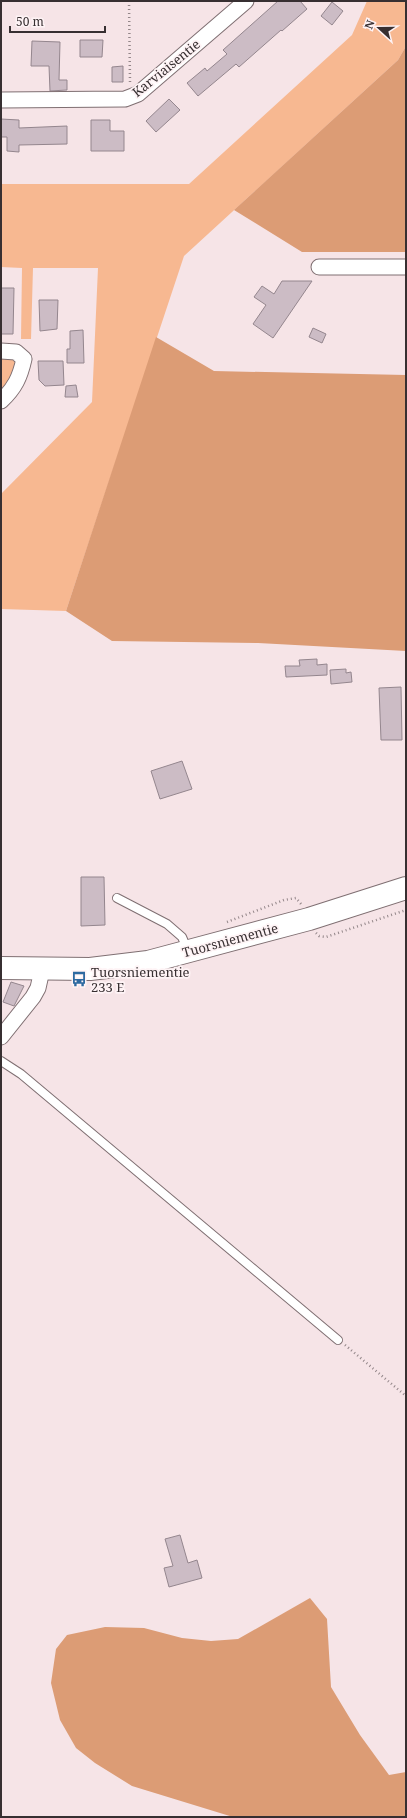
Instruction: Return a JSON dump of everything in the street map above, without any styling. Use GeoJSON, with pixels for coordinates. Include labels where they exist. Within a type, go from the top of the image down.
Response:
{"type":"FeatureCollection","features":[{"type":"Feature","properties":{"kind":"main road","name":"Tuorsniementie"},"geometry":{"type":"LineString","coordinates":[[1,968],[42,970],[113,967],[148,962],[309,919],[406,888]]}},
{"type":"Feature","properties":{"kind":"street","name":"Karviaisentie"},"geometry":{"type":"LineString","coordinates":[[1,100],[125,100],[138,94],[246,1]]}},
{"type":"Feature","properties":{"kind":"street"},"geometry":{"type":"LineString","coordinates":[[318,267],[406,267]]}},
{"type":"Feature","properties":{"kind":"street"},"geometry":{"type":"LineString","coordinates":[[1,351],[16,352],[24,359],[18,381],[12,391],[1,401]]}},
{"type":"Feature","properties":{"kind":"street"},"geometry":{"type":"LineString","coordinates":[[1,1037],[34,997],[38,988],[42,970]]}},
{"type":"Feature","properties":{"kind":"lane"},"geometry":{"type":"LineString","coordinates":[[117,898],[168,924],[182,936],[188,952]]}},
{"type":"Feature","properties":{"kind":"lane"},"geometry":{"type":"LineString","coordinates":[[1,1061],[21,1074],[338,1340]]}},
{"type":"Feature","properties":{"kind":"path"},"geometry":{"type":"LineString","coordinates":[[128,1],[132,96]]}},
{"type":"Feature","properties":{"kind":"path"},"geometry":{"type":"LineString","coordinates":[[338,1340],[406,1396]]}},
{"type":"Feature","properties":{"kind":"shaded area"},"geometry":{"type":"Polygon","coordinates":[[[367,1],[406,1],[406,46],[398,60],[184,256],[66,611],[1,609],[1,494],[92,402],[98,268],[33,268],[31,339],[21,339],[22,268],[1,267],[1,184],[189,184],[352,35],[367,1]]]}},
{"type":"Feature","properties":{"kind":"shaded area"},"geometry":{"type":"Polygon","coordinates":[[[406,46],[406,252],[302,252],[234,210],[398,60],[406,46]]]}},
{"type":"Feature","properties":{"kind":"shaded area"},"geometry":{"type":"Polygon","coordinates":[[[156,337],[214,371],[406,375],[406,651],[258,643],[112,641],[66,611],[156,337]]]}},
{"type":"Feature","properties":{"kind":"shaded area"},"geometry":{"type":"Polygon","coordinates":[[[1,351],[24,359],[1,401],[1,351]]]}},
{"type":"Feature","properties":{"kind":"shaded area"},"geometry":{"type":"Polygon","coordinates":[[[310,1598],[327,1619],[331,1687],[360,1735],[389,1775],[406,1772],[406,1817],[233,1817],[132,1786],[95,1763],[76,1748],[60,1720],[51,1683],[56,1649],[67,1635],[105,1627],[144,1628],[182,1638],[211,1641],[238,1639],[310,1598]]]}},
{"type":"Feature","properties":{"kind":"building"},"geometry":{"type":"Polygon","coordinates":[[[278,1],[300,1],[307,9],[239,67],[236,64],[198,96],[187,83],[205,68],[207,71],[227,54],[223,50],[278,1]]]}},
{"type":"Feature","properties":{"kind":"building"},"geometry":{"type":"Polygon","coordinates":[[[332,2],[343,11],[332,25],[321,16],[332,2]]]}},
{"type":"Feature","properties":{"kind":"building"},"geometry":{"type":"Polygon","coordinates":[[[80,40],[103,40],[102,57],[80,57],[80,40]]]}},
{"type":"Feature","properties":{"kind":"building"},"geometry":{"type":"Polygon","coordinates":[[[32,41],[60,42],[59,80],[67,80],[67,90],[50,91],[49,66],[31,66],[32,41]]]}},
{"type":"Feature","properties":{"kind":"building"},"geometry":{"type":"Polygon","coordinates":[[[123,66],[123,82],[112,82],[112,67],[123,66]]]}},
{"type":"Feature","properties":{"kind":"building"},"geometry":{"type":"Polygon","coordinates":[[[169,99],[180,110],[156,132],[146,121],[169,99]]]}},
{"type":"Feature","properties":{"kind":"building"},"geometry":{"type":"Polygon","coordinates":[[[1,119],[19,120],[19,128],[67,126],[67,144],[19,145],[19,152],[7,151],[7,137],[1,137],[1,119]]]}},
{"type":"Feature","properties":{"kind":"building"},"geometry":{"type":"Polygon","coordinates":[[[91,120],[110,120],[110,131],[124,131],[124,151],[91,151],[91,120]]]}},
{"type":"Feature","properties":{"kind":"building"},"geometry":{"type":"Polygon","coordinates":[[[282,281],[312,281],[273,338],[253,324],[266,305],[254,297],[262,286],[274,294],[282,281]]]}},
{"type":"Feature","properties":{"kind":"building"},"geometry":{"type":"Polygon","coordinates":[[[1,288],[14,288],[13,334],[1,334],[1,288]]]}},
{"type":"Feature","properties":{"kind":"building"},"geometry":{"type":"Polygon","coordinates":[[[39,300],[58,300],[57,329],[40,331],[39,300]]]}},
{"type":"Feature","properties":{"kind":"building"},"geometry":{"type":"Polygon","coordinates":[[[313,328],[326,334],[322,343],[309,337],[313,328]]]}},
{"type":"Feature","properties":{"kind":"building"},"geometry":{"type":"Polygon","coordinates":[[[83,330],[84,363],[67,363],[67,349],[70,349],[70,331],[83,330]]]}},
{"type":"Feature","properties":{"kind":"building"},"geometry":{"type":"Polygon","coordinates":[[[38,361],[63,361],[64,385],[45,386],[39,380],[38,361]]]}},
{"type":"Feature","properties":{"kind":"building"},"geometry":{"type":"Polygon","coordinates":[[[76,385],[78,397],[65,397],[66,386],[76,385]]]}},
{"type":"Feature","properties":{"kind":"building"},"geometry":{"type":"Polygon","coordinates":[[[317,659],[317,665],[327,664],[327,675],[286,677],[285,666],[300,666],[299,660],[317,659]]]}},
{"type":"Feature","properties":{"kind":"building"},"geometry":{"type":"Polygon","coordinates":[[[346,669],[346,673],[351,672],[352,682],[331,684],[330,670],[346,669]]]}},
{"type":"Feature","properties":{"kind":"building"},"geometry":{"type":"Polygon","coordinates":[[[401,687],[402,740],[381,740],[379,688],[401,687]]]}},
{"type":"Feature","properties":{"kind":"building"},"geometry":{"type":"Polygon","coordinates":[[[182,761],[192,789],[160,799],[151,771],[182,761]]]}},
{"type":"Feature","properties":{"kind":"building"},"geometry":{"type":"Polygon","coordinates":[[[81,877],[104,877],[105,925],[81,926],[81,877]]]}},
{"type":"Feature","properties":{"kind":"building"},"geometry":{"type":"Polygon","coordinates":[[[11,982],[24,986],[14,1006],[3,1002],[11,982]]]}},
{"type":"Feature","properties":{"kind":"building"},"geometry":{"type":"Polygon","coordinates":[[[180,1535],[188,1563],[197,1560],[202,1578],[169,1587],[164,1568],[173,1566],[165,1539],[180,1535]]]}},
{"type":"Feature","properties":{"kind":"place","name":"Tuorsniementie 233 E"},"geometry":{"type":"Point","coordinates":[79,979]}}]}
